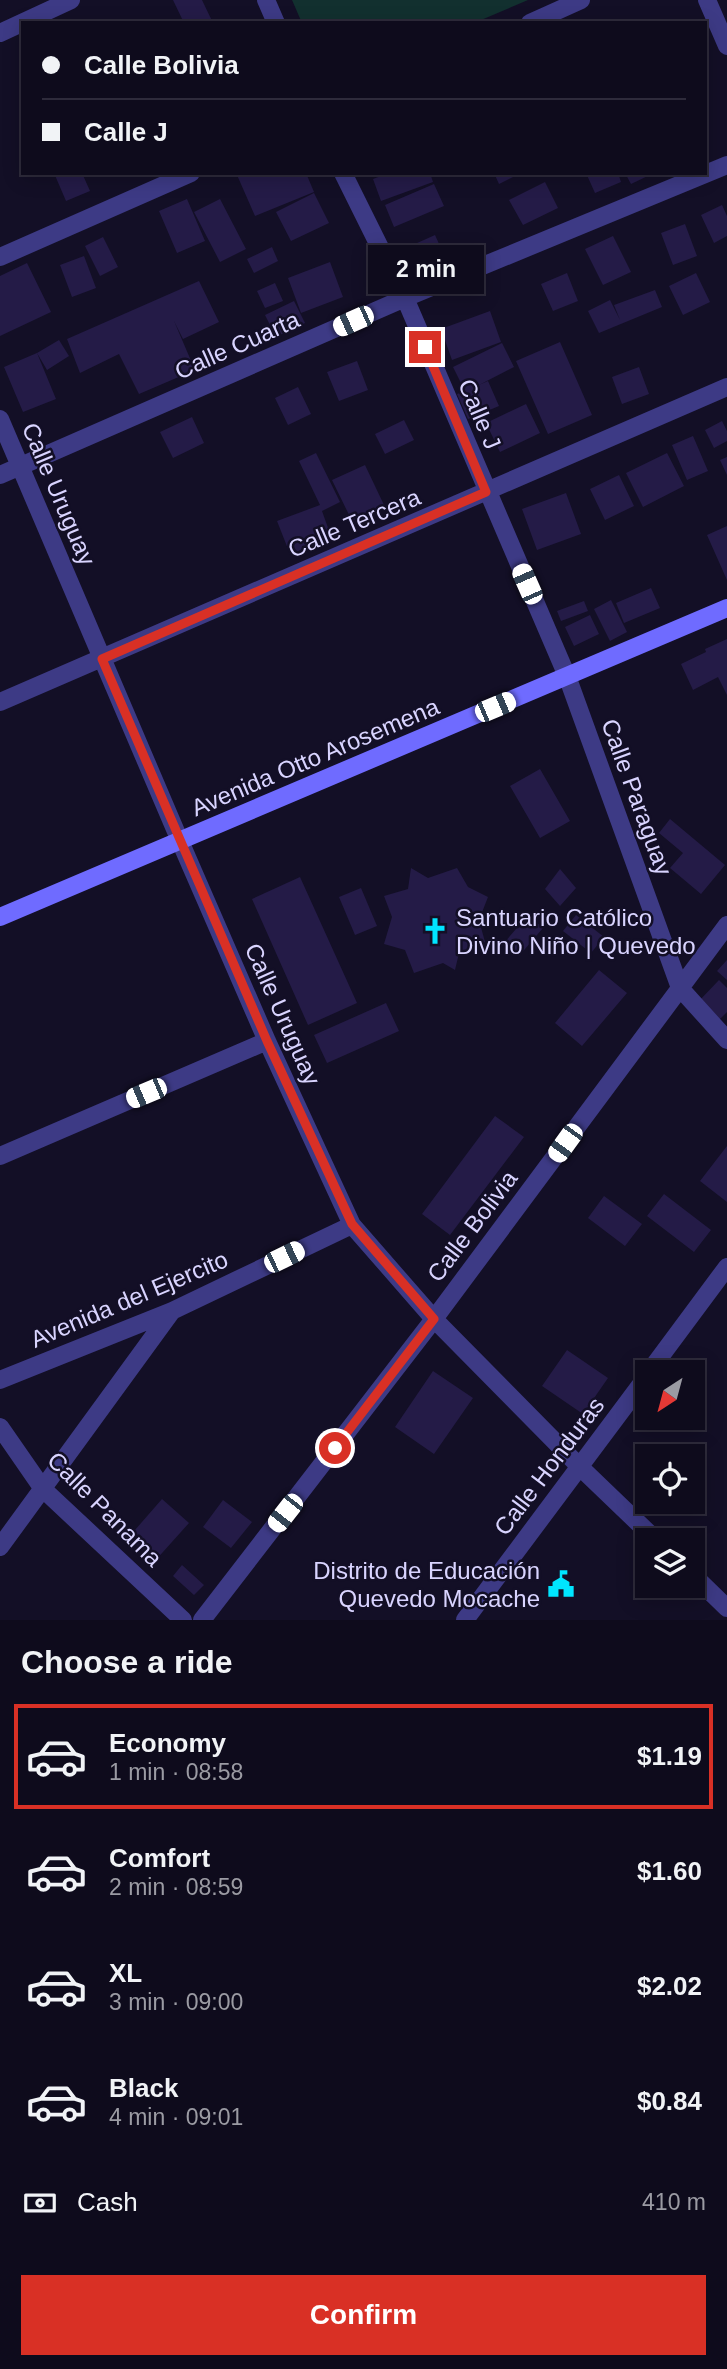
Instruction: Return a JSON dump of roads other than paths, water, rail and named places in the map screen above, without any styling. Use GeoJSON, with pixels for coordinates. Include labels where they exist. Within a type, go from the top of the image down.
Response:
{"type":"FeatureCollection","features":[{"type":"Feature","properties":{"kind":"main road","name":"Avenida Otto Arosemena"},"geometry":{"type":"LineString","coordinates":[[0,918],[727,608]]}},
{"type":"Feature","properties":{"kind":"street"},"geometry":{"type":"LineString","coordinates":[[26,21],[71,0]]}},
{"type":"Feature","properties":{"kind":"street"},"geometry":{"type":"LineString","coordinates":[[266,0],[275,21]]}},
{"type":"Feature","properties":{"kind":"street"},"geometry":{"type":"LineString","coordinates":[[534,21],[580,0]]}},
{"type":"Feature","properties":{"kind":"street"},"geometry":{"type":"LineString","coordinates":[[707,0],[727,46]]}},
{"type":"Feature","properties":{"kind":"street"},"geometry":{"type":"LineString","coordinates":[[0,33],[21,23]]}},
{"type":"Feature","properties":{"kind":"street","name":"Calle Cuarta"},"geometry":{"type":"LineString","coordinates":[[707,173],[727,165]]}},
{"type":"Feature","properties":{"kind":"street"},"geometry":{"type":"LineString","coordinates":[[0,257],[186,175]]}},
{"type":"Feature","properties":{"kind":"street","name":"Calle J"},"geometry":{"type":"LineString","coordinates":[[344,175],[404,299],[568,676]]}},
{"type":"Feature","properties":{"kind":"street","name":"Calle Cuarta"},"geometry":{"type":"LineString","coordinates":[[0,475],[404,299],[703,175]]}},
{"type":"Feature","properties":{"kind":"street","name":"Calle Tercera"},"geometry":{"type":"LineString","coordinates":[[0,702],[727,387]]}},
{"type":"Feature","properties":{"kind":"street","name":"Calle Uruguay"},"geometry":{"type":"LineString","coordinates":[[0,419],[267,1041],[352,1224],[434,1319],[644,1528]]}},
{"type":"Feature","properties":{"kind":"street","name":"Calle Paraguay"},"geometry":{"type":"LineString","coordinates":[[568,676],[680,988],[727,1040]]}},
{"type":"Feature","properties":{"kind":"street","name":"Calle Bolivia"},"geometry":{"type":"LineString","coordinates":[[202,1620],[434,1319],[727,925]]}},
{"type":"Feature","properties":{"kind":"street"},"geometry":{"type":"LineString","coordinates":[[0,1156],[267,1041]]}},
{"type":"Feature","properties":{"kind":"street","name":"Avenida del Ejercito"},"geometry":{"type":"LineString","coordinates":[[0,1380],[172,1311],[352,1224]]}},
{"type":"Feature","properties":{"kind":"street","name":"Calle Honduras"},"geometry":{"type":"LineString","coordinates":[[658,1360],[727,1266]]}},
{"type":"Feature","properties":{"kind":"street"},"geometry":{"type":"LineString","coordinates":[[0,1547],[172,1311]]}},
{"type":"Feature","properties":{"kind":"street","name":"Calle Honduras"},"geometry":{"type":"LineString","coordinates":[[465,1620],[635,1391]]}},
{"type":"Feature","properties":{"kind":"street","name":"Calle Panama"},"geometry":{"type":"LineString","coordinates":[[0,1427],[43,1489],[183,1620]]}},
{"type":"Feature","properties":{"kind":"street"},"geometry":{"type":"LineString","coordinates":[[705,1586],[726,1604]]}},
{"type":"Feature","properties":{"kind":"place","name":"Santuario Católico Divino Niño | Quevedo"},"geometry":{"type":"Point","coordinates":[435,931]}},
{"type":"Feature","properties":{"kind":"place","name":"Distrito de Educación Quevedo Mocache"},"geometry":{"type":"Point","coordinates":[561,1584]}}]}
